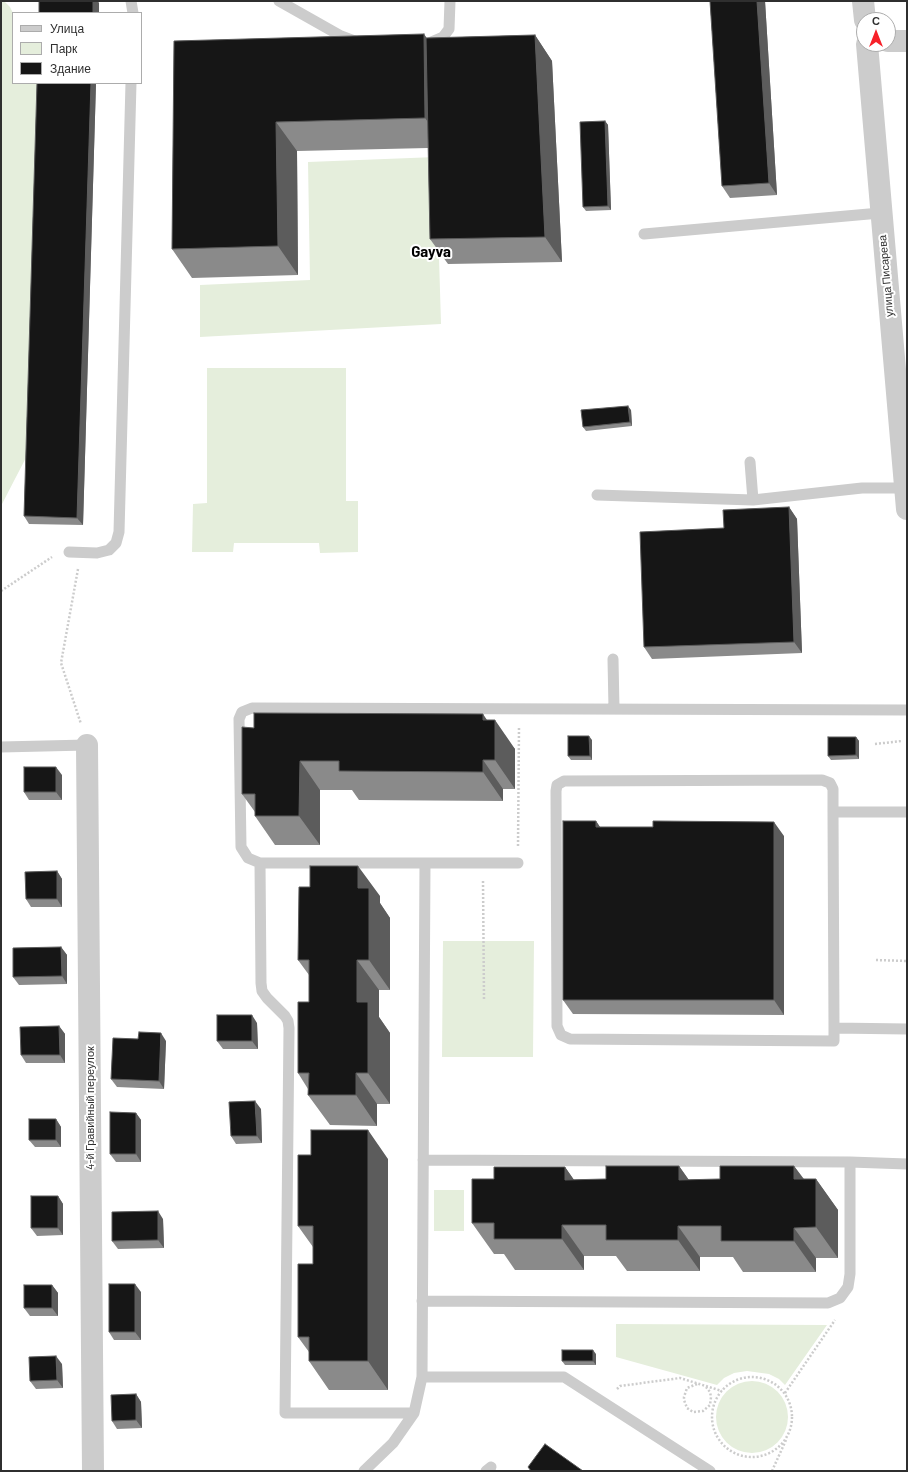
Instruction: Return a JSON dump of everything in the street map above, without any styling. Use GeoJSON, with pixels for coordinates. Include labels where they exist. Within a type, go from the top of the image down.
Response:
{"type":"FeatureCollection","features":[{"type":"Feature","properties":{"kind":"street"},"geometry":{"type":"LineString","coordinates":[[863,1],[864,12]]}},
{"type":"Feature","properties":{"kind":"street"},"geometry":{"type":"LineString","coordinates":[[896,41],[907,41]]}},
{"type":"Feature","properties":{"kind":"street","name":"улица Писарева"},"geometry":{"type":"LineString","coordinates":[[868,52],[880,213],[906,498]]}},
{"type":"Feature","properties":{"kind":"street","name":"4-й Гравийный переулок"},"geometry":{"type":"LineString","coordinates":[[87,745],[93,1471]]}},
{"type":"Feature","properties":{"kind":"lane"},"geometry":{"type":"LineString","coordinates":[[132,1],[133,12]]}},
{"type":"Feature","properties":{"kind":"lane"},"geometry":{"type":"LineString","coordinates":[[279,1],[341,36],[366,45]]}},
{"type":"Feature","properties":{"kind":"lane"},"geometry":{"type":"LineString","coordinates":[[415,44],[429,43],[443,37],[449,29],[450,1]]}},
{"type":"Feature","properties":{"kind":"lane"},"geometry":{"type":"LineString","coordinates":[[69,552],[97,553],[109,550],[116,543],[119,532],[131,84]]}},
{"type":"Feature","properties":{"kind":"lane"},"geometry":{"type":"LineString","coordinates":[[644,234],[880,213]]}},
{"type":"Feature","properties":{"kind":"lane"},"geometry":{"type":"LineString","coordinates":[[750,462],[753,500]]}},
{"type":"Feature","properties":{"kind":"lane"},"geometry":{"type":"LineString","coordinates":[[597,495],[753,500],[862,488],[906,498]]}},
{"type":"Feature","properties":{"kind":"lane"},"geometry":{"type":"LineString","coordinates":[[613,659],[614,709]]}},
{"type":"Feature","properties":{"kind":"lane"},"geometry":{"type":"LineString","coordinates":[[518,863],[260,863],[248,858],[241,847],[240,719],[242,712],[252,708],[907,710]]}},
{"type":"Feature","properties":{"kind":"lane"},"geometry":{"type":"LineString","coordinates":[[1,747],[87,745]]}},
{"type":"Feature","properties":{"kind":"lane"},"geometry":{"type":"LineString","coordinates":[[822,780],[830,783],[833,789],[833,812],[834,1041],[570,1039],[561,1035],[557,1026],[557,785],[564,781],[822,780]]}},
{"type":"Feature","properties":{"kind":"lane"},"geometry":{"type":"LineString","coordinates":[[833,812],[907,812]]}},
{"type":"Feature","properties":{"kind":"lane"},"geometry":{"type":"LineString","coordinates":[[260,863],[262,991],[285,1016],[288,1021],[289,1028],[285,1414],[414,1414]]}},
{"type":"Feature","properties":{"kind":"lane"},"geometry":{"type":"LineString","coordinates":[[364,1471],[393,1442],[414,1414],[422,1377],[425,863]]}},
{"type":"Feature","properties":{"kind":"lane"},"geometry":{"type":"LineString","coordinates":[[834,1028],[907,1029]]}},
{"type":"Feature","properties":{"kind":"lane"},"geometry":{"type":"LineString","coordinates":[[423,1160],[850,1162],[907,1164]]}},
{"type":"Feature","properties":{"kind":"lane"},"geometry":{"type":"LineString","coordinates":[[422,1301],[828,1303],[840,1298],[848,1287],[850,1274],[850,1162]]}},
{"type":"Feature","properties":{"kind":"lane"},"geometry":{"type":"LineString","coordinates":[[422,1377],[564,1377],[710,1471]]}},
{"type":"Feature","properties":{"kind":"path"},"geometry":{"type":"LineString","coordinates":[[1,591],[54,556],[69,552]]}},
{"type":"Feature","properties":{"kind":"path"},"geometry":{"type":"LineString","coordinates":[[80,553],[61,662],[87,745]]}},
{"type":"Feature","properties":{"kind":"path"},"geometry":{"type":"LineString","coordinates":[[518,863],[519,709]]}},
{"type":"Feature","properties":{"kind":"path"},"geometry":{"type":"LineString","coordinates":[[875,744],[902,741]]}},
{"type":"Feature","properties":{"kind":"path"},"geometry":{"type":"LineString","coordinates":[[483,863],[484,999]]}},
{"type":"Feature","properties":{"kind":"path"},"geometry":{"type":"LineString","coordinates":[[876,960],[906,961]]}},
{"type":"Feature","properties":{"kind":"path"},"geometry":{"type":"LineString","coordinates":[[785,1393],[836,1319],[840,1298]]}},
{"type":"Feature","properties":{"kind":"path"},"geometry":{"type":"LineString","coordinates":[[772,1471],[787,1438],[792,1426],[792,1413],[789,1400],[785,1393],[772,1382],[760,1377],[747,1377],[734,1381],[722,1391],[716,1399],[712,1412],[716,1434],[722,1444],[731,1451],[742,1456],[755,1457],[767,1454],[778,1447],[787,1438]]}},
{"type":"Feature","properties":{"kind":"path"},"geometry":{"type":"LineString","coordinates":[[604,1402],[620,1386],[680,1378],[722,1391]]}},
{"type":"Feature","properties":{"kind":"path"},"geometry":{"type":"LineString","coordinates":[[700,1384],[695,1384],[687,1388],[684,1397],[687,1408],[694,1412],[703,1411],[710,1405],[710,1392],[704,1386]]}},
{"type":"Feature","properties":{"kind":"green space"},"geometry":{"type":"Polygon","coordinates":[[[1,1],[4,1],[12,12],[12,84],[42,84],[32,446],[1,506],[1,1]]]}},
{"type":"Feature","properties":{"kind":"green space"},"geometry":{"type":"Polygon","coordinates":[[[436,157],[441,324],[200,337],[200,285],[310,280],[308,162],[436,157]]]}},
{"type":"Feature","properties":{"kind":"green space"},"geometry":{"type":"Polygon","coordinates":[[[207,368],[346,368],[346,501],[358,501],[358,552],[320,553],[319,543],[234,543],[233,552],[192,552],[193,504],[207,503],[207,368]]]}},
{"type":"Feature","properties":{"kind":"green space"},"geometry":{"type":"Polygon","coordinates":[[[443,941],[534,941],[533,1057],[442,1057],[443,941]]]}},
{"type":"Feature","properties":{"kind":"green space"},"geometry":{"type":"Polygon","coordinates":[[[434,1190],[464,1190],[464,1231],[434,1231],[434,1190]]]}},
{"type":"Feature","properties":{"kind":"green space"},"geometry":{"type":"Polygon","coordinates":[[[616,1324],[827,1325],[785,1385],[779,1379],[769,1374],[747,1371],[734,1373],[724,1378],[717,1385],[616,1357],[616,1324]]]}},
{"type":"Feature","properties":{"kind":"green space"},"geometry":{"type":"Polygon","coordinates":[[[752,1381],[766,1384],[778,1391],[785,1403],[788,1417],[785,1431],[778,1443],[766,1450],[752,1453],[738,1450],[726,1443],[719,1431],[716,1417],[719,1403],[726,1391],[738,1384],[752,1381]]]}},
{"type":"Feature","properties":{"kind":"building"},"geometry":{"type":"Polygon","coordinates":[[[39,1],[93,1],[93,12],[39,12],[39,1]]]}},
{"type":"Feature","properties":{"kind":"building"},"geometry":{"type":"Polygon","coordinates":[[[710,1],[757,1],[769,183],[722,186],[710,1]]]}},
{"type":"Feature","properties":{"kind":"building"},"geometry":{"type":"Polygon","coordinates":[[[424,34],[425,118],[276,122],[278,246],[172,249],[174,41],[424,34]]]}},
{"type":"Feature","properties":{"kind":"building"},"geometry":{"type":"Polygon","coordinates":[[[535,35],[545,237],[430,239],[426,38],[535,35]]]}},
{"type":"Feature","properties":{"kind":"building"},"geometry":{"type":"Polygon","coordinates":[[[37,84],[91,84],[77,518],[24,516],[37,84]]]}},
{"type":"Feature","properties":{"kind":"building"},"geometry":{"type":"Polygon","coordinates":[[[605,121],[608,206],[583,207],[580,122],[605,121]]]}},
{"type":"Feature","properties":{"kind":"building"},"geometry":{"type":"Polygon","coordinates":[[[628,406],[630,422],[583,427],[581,410],[628,406]]]}},
{"type":"Feature","properties":{"kind":"building"},"geometry":{"type":"Polygon","coordinates":[[[789,507],[794,642],[644,647],[640,532],[724,528],[723,510],[789,507]]]}},
{"type":"Feature","properties":{"kind":"building"},"geometry":{"type":"Polygon","coordinates":[[[254,713],[483,714],[483,720],[495,720],[495,760],[483,760],[483,772],[339,771],[339,761],[300,761],[299,816],[255,816],[255,794],[242,794],[242,727],[254,728],[254,713]]]}},
{"type":"Feature","properties":{"kind":"building"},"geometry":{"type":"Polygon","coordinates":[[[568,736],[589,736],[590,756],[568,756],[568,736]]]}},
{"type":"Feature","properties":{"kind":"building"},"geometry":{"type":"Polygon","coordinates":[[[828,737],[856,737],[856,755],[828,756],[828,737]]]}},
{"type":"Feature","properties":{"kind":"building"},"geometry":{"type":"Polygon","coordinates":[[[24,767],[56,767],[56,792],[24,792],[24,767]]]}},
{"type":"Feature","properties":{"kind":"building"},"geometry":{"type":"Polygon","coordinates":[[[563,821],[596,821],[596,827],[653,827],[653,821],[774,822],[774,1000],[563,1000],[563,821]]]}},
{"type":"Feature","properties":{"kind":"building"},"geometry":{"type":"Polygon","coordinates":[[[310,866],[358,866],[358,888],[369,888],[369,960],[357,960],[357,1002],[368,1002],[368,1073],[356,1073],[356,1095],[308,1095],[309,1073],[298,1073],[298,1002],[309,1002],[309,960],[298,960],[299,887],[310,887],[310,866]]]}},
{"type":"Feature","properties":{"kind":"building"},"geometry":{"type":"Polygon","coordinates":[[[57,871],[57,899],[26,899],[25,872],[57,871]]]}},
{"type":"Feature","properties":{"kind":"building"},"geometry":{"type":"Polygon","coordinates":[[[61,947],[62,976],[13,977],[13,948],[61,947]]]}},
{"type":"Feature","properties":{"kind":"building"},"geometry":{"type":"Polygon","coordinates":[[[217,1015],[252,1015],[252,1041],[217,1041],[217,1015]]]}},
{"type":"Feature","properties":{"kind":"building"},"geometry":{"type":"Polygon","coordinates":[[[59,1026],[60,1055],[21,1055],[20,1027],[59,1026]]]}},
{"type":"Feature","properties":{"kind":"building"},"geometry":{"type":"Polygon","coordinates":[[[139,1032],[161,1033],[159,1081],[111,1079],[113,1038],[138,1039],[139,1032]]]}},
{"type":"Feature","properties":{"kind":"building"},"geometry":{"type":"Polygon","coordinates":[[[255,1101],[257,1136],[231,1136],[229,1102],[255,1101]]]}},
{"type":"Feature","properties":{"kind":"building"},"geometry":{"type":"Polygon","coordinates":[[[110,1112],[136,1113],[136,1154],[110,1154],[110,1112]]]}},
{"type":"Feature","properties":{"kind":"building"},"geometry":{"type":"Polygon","coordinates":[[[29,1119],[56,1119],[56,1140],[29,1140],[29,1119]]]}},
{"type":"Feature","properties":{"kind":"building"},"geometry":{"type":"Polygon","coordinates":[[[311,1130],[368,1130],[368,1361],[309,1361],[309,1337],[298,1337],[298,1264],[313,1264],[313,1226],[298,1226],[298,1155],[311,1155],[311,1130]]]}},
{"type":"Feature","properties":{"kind":"building"},"geometry":{"type":"Polygon","coordinates":[[[606,1166],[679,1166],[679,1180],[720,1179],[720,1166],[794,1166],[794,1179],[816,1179],[816,1227],[794,1228],[794,1241],[721,1241],[721,1226],[678,1226],[678,1240],[606,1240],[606,1225],[562,1225],[562,1239],[494,1239],[494,1223],[472,1223],[472,1179],[494,1179],[494,1167],[565,1167],[565,1180],[606,1179],[606,1166]]]}},
{"type":"Feature","properties":{"kind":"building"},"geometry":{"type":"Polygon","coordinates":[[[31,1196],[58,1196],[58,1228],[31,1228],[31,1196]]]}},
{"type":"Feature","properties":{"kind":"building"},"geometry":{"type":"Polygon","coordinates":[[[158,1211],[158,1240],[112,1241],[112,1212],[158,1211]]]}},
{"type":"Feature","properties":{"kind":"building"},"geometry":{"type":"Polygon","coordinates":[[[109,1284],[135,1284],[135,1332],[109,1332],[109,1284]]]}},
{"type":"Feature","properties":{"kind":"building"},"geometry":{"type":"Polygon","coordinates":[[[24,1285],[52,1285],[52,1308],[24,1308],[24,1285]]]}},
{"type":"Feature","properties":{"kind":"building"},"geometry":{"type":"Polygon","coordinates":[[[562,1350],[593,1350],[593,1361],[562,1361],[562,1350]]]}},
{"type":"Feature","properties":{"kind":"building"},"geometry":{"type":"Polygon","coordinates":[[[56,1356],[57,1380],[30,1381],[29,1357],[56,1356]]]}},
{"type":"Feature","properties":{"kind":"building"},"geometry":{"type":"Polygon","coordinates":[[[136,1394],[136,1420],[112,1421],[111,1395],[136,1394]]]}},
{"type":"Feature","properties":{"kind":"building"},"geometry":{"type":"Polygon","coordinates":[[[545,1444],[583,1471],[531,1471],[528,1467],[545,1444]]]}},
{"type":"Feature","properties":{"kind":"district","name":"Gayva"},"geometry":{"type":"Point","coordinates":[431,252]}}]}
